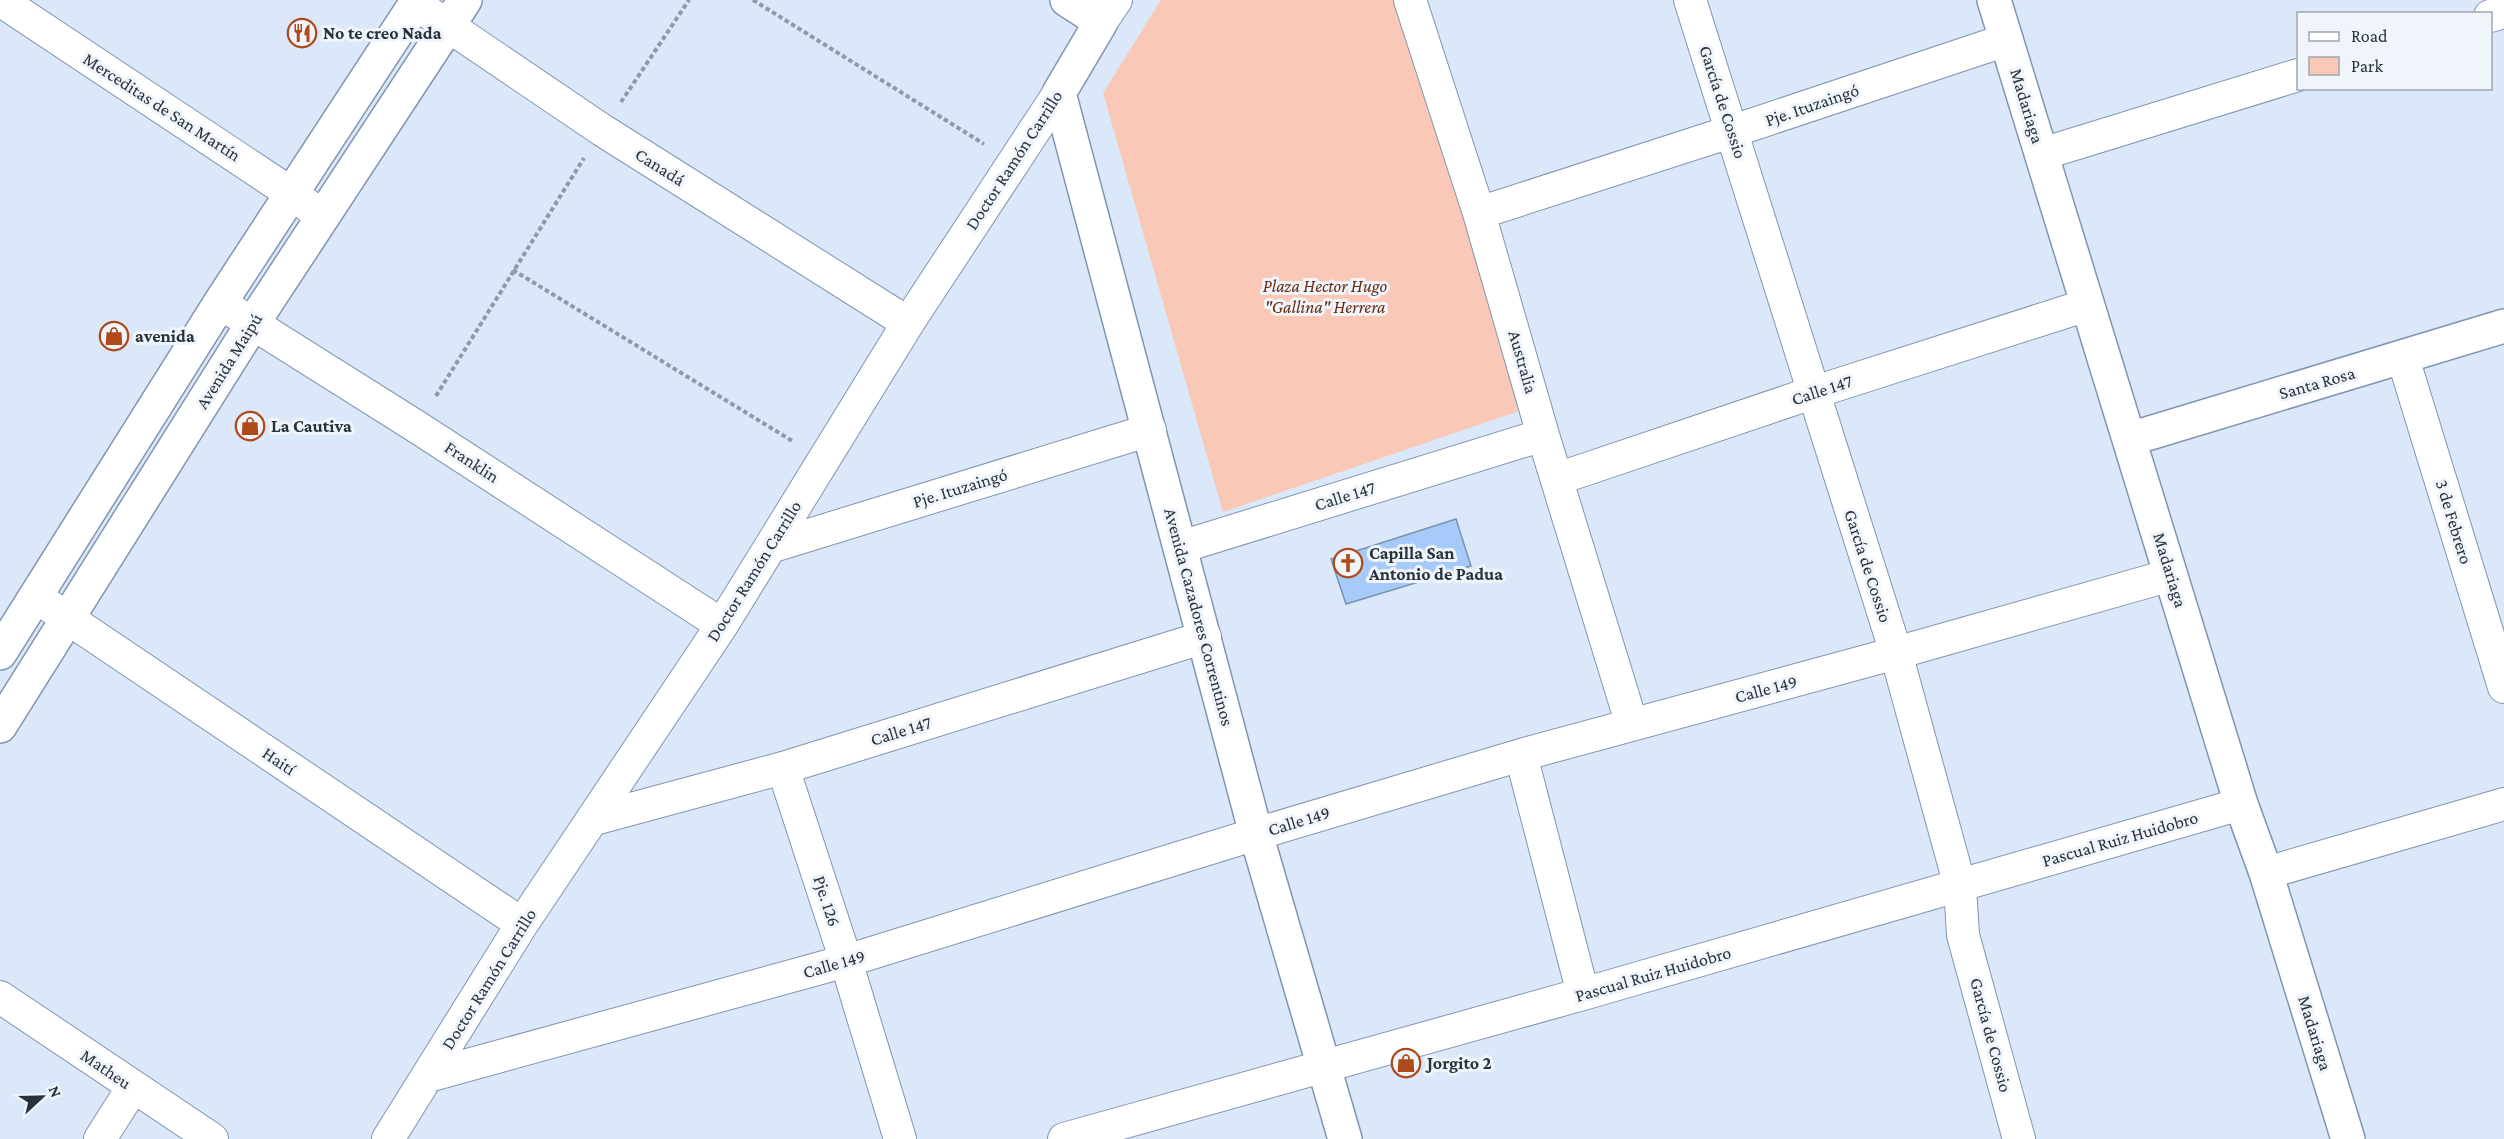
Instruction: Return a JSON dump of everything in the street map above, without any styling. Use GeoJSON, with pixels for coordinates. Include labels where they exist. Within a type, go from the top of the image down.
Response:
{"type":"FeatureCollection","features":[{"type":"Feature","properties":{"kind":"street","name":"Merceditas de San Martín"},"geometry":{"type":"LineString","coordinates":[[0,0],[322,216]]}},
{"type":"Feature","properties":{"kind":"street"},"geometry":{"type":"LineString","coordinates":[[1067,0],[1108,11]]}},
{"type":"Feature","properties":{"kind":"street","name":"Australia"},"geometry":{"type":"LineString","coordinates":[[1410,0],[1479,213],[1543,435],[1632,725]]}},
{"type":"Feature","properties":{"kind":"street","name":"García de Cossio"},"geometry":{"type":"LineString","coordinates":[[1690,0],[1896,654],[1960,886],[1963,935],[2019,1139]]}},
{"type":"Feature","properties":{"kind":"street","name":"Madariaga"},"geometry":{"type":"LineString","coordinates":[[1994,0],[2241,804],[2266,873],[2348,1139]]}},
{"type":"Feature","properties":{"kind":"street","name":"Canadá"},"geometry":{"type":"LineString","coordinates":[[417,2],[457,13],[602,130],[908,323]]}},
{"type":"Feature","properties":{"kind":"street"},"geometry":{"type":"LineString","coordinates":[[0,652],[220,303],[417,2]]}},
{"type":"Feature","properties":{"kind":"street","name":"Doctor Ramón Carrillo"},"geometry":{"type":"LineString","coordinates":[[387,1139],[522,924],[722,625],[908,323],[1059,93],[1108,11]]}},
{"type":"Feature","properties":{"kind":"street","name":"Avenida Maipú"},"geometry":{"type":"LineString","coordinates":[[0,726],[253,323],[457,13]]}},
{"type":"Feature","properties":{"kind":"street","name":"Pje. Ituzaingó"},"geometry":{"type":"LineString","coordinates":[[1479,213],[2006,40]]}},
{"type":"Feature","properties":{"kind":"street"},"geometry":{"type":"LineString","coordinates":[[2042,154],[2297,75]]}},
{"type":"Feature","properties":{"kind":"street","name":"Avenida Cazadores Correntinos"},"geometry":{"type":"LineString","coordinates":[[1059,93],[1256,834],[1345,1139]]}},
{"type":"Feature","properties":{"kind":"street","name":"Franklin"},"geometry":{"type":"LineString","coordinates":[[220,303],[417,427],[722,625]]}},
{"type":"Feature","properties":{"kind":"street","name":"Calle 147"},"geometry":{"type":"LineString","coordinates":[[1557,479],[1812,393],[2087,305]]}},
{"type":"Feature","properties":{"kind":"street","name":"Santa Rosa"},"geometry":{"type":"LineString","coordinates":[[2130,439],[2504,327]]}},
{"type":"Feature","properties":{"kind":"street","name":"3 de Febrero"},"geometry":{"type":"LineString","coordinates":[[2403,358],[2504,687]]}},
{"type":"Feature","properties":{"kind":"street","name":"Pje. Ituzaingó"},"geometry":{"type":"LineString","coordinates":[[770,547],[1150,430]]}},
{"type":"Feature","properties":{"kind":"street","name":"Calle 147"},"geometry":{"type":"LineString","coordinates":[[1181,547],[1543,435]]}},
{"type":"Feature","properties":{"kind":"street","name":"Calle 149"},"geometry":{"type":"LineString","coordinates":[[428,1076],[846,961],[1521,755],[1896,654],[2171,575]]}},
{"type":"Feature","properties":{"kind":"street","name":"Haití"},"geometry":{"type":"LineString","coordinates":[[36,597],[522,924]]}},
{"type":"Feature","properties":{"kind":"street","name":"Calle 147"},"geometry":{"type":"LineString","coordinates":[[594,819],[783,768],[1205,637]]}},
{"type":"Feature","properties":{"kind":"street"},"geometry":{"type":"LineString","coordinates":[[1521,755],[1583,994]]}},
{"type":"Feature","properties":{"kind":"street","name":"Pje. 126"},"geometry":{"type":"LineString","coordinates":[[783,768],[846,961],[900,1139]]}},
{"type":"Feature","properties":{"kind":"street","name":"Pascual Ruiz Huidobro"},"geometry":{"type":"LineString","coordinates":[[1064,1139],[1583,994],[2241,804]]}},
{"type":"Feature","properties":{"kind":"street"},"geometry":{"type":"LineString","coordinates":[[2266,873],[2504,804]]}},
{"type":"Feature","properties":{"kind":"street","name":"Matheu"},"geometry":{"type":"LineString","coordinates":[[0,997],[212,1139]]}},
{"type":"Feature","properties":{"kind":"street"},"geometry":{"type":"LineString","coordinates":[[100,1139],[133,1088]]}},
{"type":"Feature","properties":{"kind":"path"},"geometry":{"type":"LineString","coordinates":[[417,427],[602,130],[689,0]]}},
{"type":"Feature","properties":{"kind":"path"},"geometry":{"type":"LineString","coordinates":[[753,0],[1013,161]]}},
{"type":"Feature","properties":{"kind":"path"},"geometry":{"type":"LineString","coordinates":[[513,270],[824,460]]}},
{"type":"Feature","properties":{"kind":"green space","name":"Plaza Hector Hugo \"Gallina\" Herrera"},"geometry":{"type":"Polygon","coordinates":[[[1161,0],[1396,0],[1525,409],[1223,512],[1103,93],[1161,0]]]}},
{"type":"Feature","properties":{"kind":"building","name":"Capilla San Antonio de Padua"},"geometry":{"type":"Polygon","coordinates":[[[1456,519],[1471,566],[1346,604],[1331,559],[1456,519]]]}},
{"type":"Feature","properties":{"kind":"place","name":"No te creo Nada"},"geometry":{"type":"Point","coordinates":[302,33]}},
{"type":"Feature","properties":{"kind":"place","name":"avenida"},"geometry":{"type":"Point","coordinates":[114,336]}},
{"type":"Feature","properties":{"kind":"place","name":"La Cautiva"},"geometry":{"type":"Point","coordinates":[250,426]}},
{"type":"Feature","properties":{"kind":"place","name":"Capilla San Antonio de Padua"},"geometry":{"type":"Point","coordinates":[1348,563]}},
{"type":"Feature","properties":{"kind":"place","name":"Jorgito 2"},"geometry":{"type":"Point","coordinates":[1406,1063]}}]}
